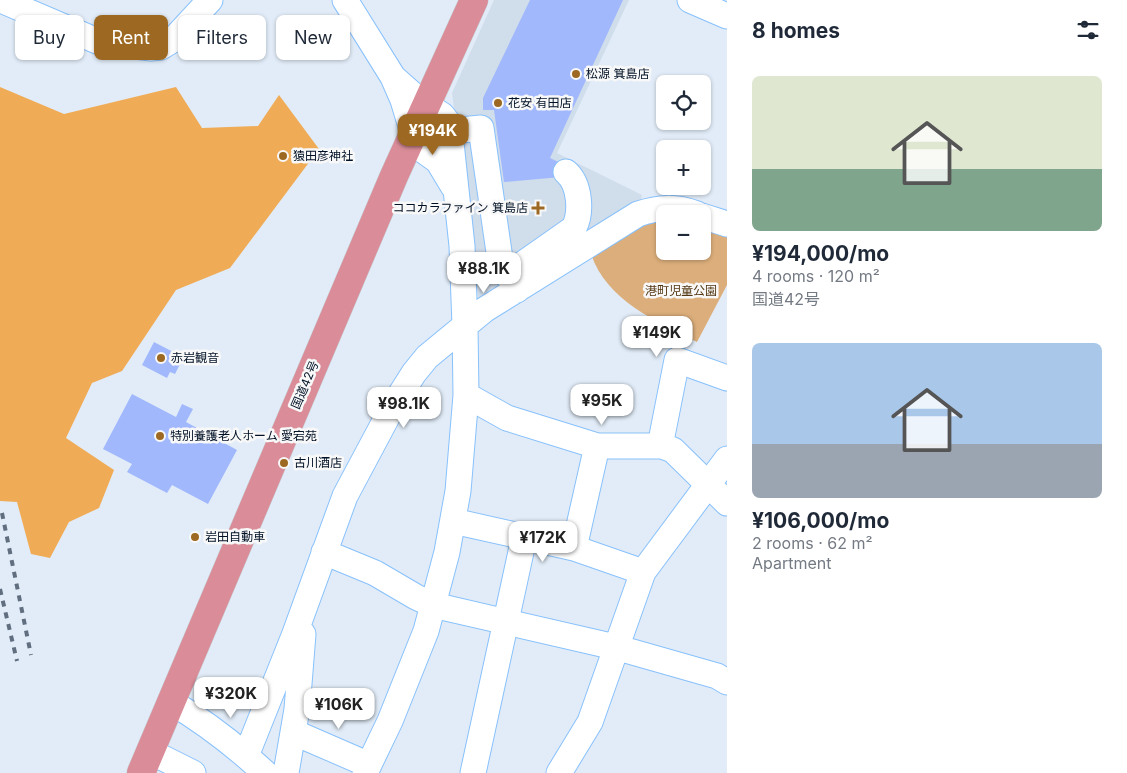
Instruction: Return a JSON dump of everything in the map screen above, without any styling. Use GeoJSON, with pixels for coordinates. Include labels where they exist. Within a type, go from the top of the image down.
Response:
{"type":"FeatureCollection","features":[{"type":"Feature","properties":{"kind":"highway"},"geometry":{"type":"LineString","coordinates":[[460,0],[426,79],[429,101],[447,88],[484,0]]}},
{"type":"Feature","properties":{"kind":"highway","name":"国道42号"},"geometry":{"type":"LineString","coordinates":[[146,763],[301,392],[474,0]]}},
{"type":"Feature","properties":{"kind":"street"},"geometry":{"type":"LineString","coordinates":[[1,0],[97,41],[151,48],[161,47],[174,39],[210,0]]}},
{"type":"Feature","properties":{"kind":"street"},"geometry":{"type":"LineString","coordinates":[[345,0],[393,77],[404,100],[417,146],[444,167],[452,182],[455,196]]}},
{"type":"Feature","properties":{"kind":"street"},"geometry":{"type":"LineString","coordinates":[[690,0],[727,16]]}},
{"type":"Feature","properties":{"kind":"street"},"geometry":{"type":"LineString","coordinates":[[293,732],[367,769],[416,660],[433,605],[453,522],[466,396],[462,246],[455,196],[450,131],[447,119],[429,101],[393,77]]}},
{"type":"Feature","properties":{"kind":"street"},"geometry":{"type":"LineString","coordinates":[[450,131],[481,128],[500,259],[512,283]]}},
{"type":"Feature","properties":{"kind":"street"},"geometry":{"type":"LineString","coordinates":[[246,756],[308,598],[332,526],[352,480],[402,391],[427,356],[484,310],[574,228],[578,220],[576,184],[566,172]]}},
{"type":"Feature","properties":{"kind":"street"},"geometry":{"type":"LineString","coordinates":[[512,283],[638,214],[656,209]]}},
{"type":"Feature","properties":{"kind":"street"},"geometry":{"type":"LineString","coordinates":[[711,219],[727,224]]}},
{"type":"Feature","properties":{"kind":"street"},"geometry":{"type":"LineString","coordinates":[[662,446],[662,436],[677,360],[727,378]]}},
{"type":"Feature","properties":{"kind":"street"},"geometry":{"type":"LineString","coordinates":[[466,396],[507,418],[597,446],[662,446],[673,450],[727,503]]}},
{"type":"Feature","properties":{"kind":"street"},"geometry":{"type":"LineString","coordinates":[[574,548],[597,446]]}},
{"type":"Feature","properties":{"kind":"street"},"geometry":{"type":"LineString","coordinates":[[560,773],[590,722],[642,572],[706,484],[727,459]]}},
{"type":"Feature","properties":{"kind":"street"},"geometry":{"type":"LineString","coordinates":[[453,522],[574,548],[642,572]]}},
{"type":"Feature","properties":{"kind":"street"},"geometry":{"type":"LineString","coordinates":[[473,773],[524,538]]}},
{"type":"Feature","properties":{"kind":"street"},"geometry":{"type":"LineString","coordinates":[[324,552],[375,573],[433,605],[615,647],[717,676],[727,682]]}},
{"type":"Feature","properties":{"kind":"street"},"geometry":{"type":"LineString","coordinates":[[286,773],[293,732],[308,598]]}},
{"type":"Feature","properties":{"kind":"street"},"geometry":{"type":"LineString","coordinates":[[170,702],[195,716],[265,773]]}},
{"type":"Feature","properties":{"kind":"street"},"geometry":{"type":"LineString","coordinates":[[146,763],[193,773]]}},
{"type":"Feature","properties":{"kind":"shaded area","name":"松源 箕島店"},"geometry":{"type":"Polygon","coordinates":[[[494,0],[629,0],[557,153],[642,195],[638,214],[484,310],[478,296],[452,93],[494,0]]]}},
{"type":"Feature","properties":{"kind":"shaded area"},"geometry":{"type":"Polygon","coordinates":[[[0,87],[64,114],[176,87],[202,128],[258,126],[279,95],[319,149],[230,268],[176,290],[122,371],[92,383],[66,438],[114,470],[99,508],[69,522],[50,558],[31,554],[17,502],[0,501],[0,87]]]}},
{"type":"Feature","properties":{"kind":"green space","name":"港町児童公園"},"geometry":{"type":"Polygon","coordinates":[[[656,220],[656,260],[711,260],[711,230],[727,235],[727,285],[697,342],[649,317],[633,306],[606,282],[597,267],[590,250],[633,226],[656,220]]]}},
{"type":"Feature","properties":{"kind":"building"},"geometry":{"type":"Polygon","coordinates":[[[530,0],[623,0],[550,158],[567,166],[561,177],[504,182],[494,110],[483,110],[483,98],[530,0]]]}},
{"type":"Feature","properties":{"kind":"building"},"geometry":{"type":"Polygon","coordinates":[[[154,342],[179,355],[177,360],[181,362],[175,374],[170,372],[167,378],[142,365],[154,342]]]}},
{"type":"Feature","properties":{"kind":"building","name":"特別養護老人ホーム 愛宕苑"},"geometry":{"type":"Polygon","coordinates":[[[132,394],[176,417],[182,404],[193,409],[186,422],[237,450],[208,504],[172,485],[167,493],[127,472],[132,464],[103,449],[132,394]]]}},
{"type":"Feature","properties":{"kind":"railway"},"geometry":{"type":"LineString","coordinates":[[2,513],[31,655]]}},
{"type":"Feature","properties":{"kind":"railway"},"geometry":{"type":"LineString","coordinates":[[0,589],[17,661]]}},
{"type":"Feature","properties":{"kind":"place","name":"松源 箕島店"},"geometry":{"type":"Point","coordinates":[576,74]}},
{"type":"Feature","properties":{"kind":"place","name":"花安 有田店"},"geometry":{"type":"Point","coordinates":[498,103]}},
{"type":"Feature","properties":{"kind":"place","name":"猿田彦神社"},"geometry":{"type":"Point","coordinates":[283,156]}},
{"type":"Feature","properties":{"kind":"place","name":"ココカラファイン 箕島店"},"geometry":{"type":"Point","coordinates":[538,208]}},
{"type":"Feature","properties":{"kind":"place","name":"赤岩観音"},"geometry":{"type":"Point","coordinates":[161,358]}},
{"type":"Feature","properties":{"kind":"place","name":"特別養護老人ホーム 愛宕苑"},"geometry":{"type":"Point","coordinates":[160,436]}},
{"type":"Feature","properties":{"kind":"place","name":"古川酒店"},"geometry":{"type":"Point","coordinates":[284,463]}},
{"type":"Feature","properties":{"kind":"place","name":"岩田自動車"},"geometry":{"type":"Point","coordinates":[195,537]}}]}
